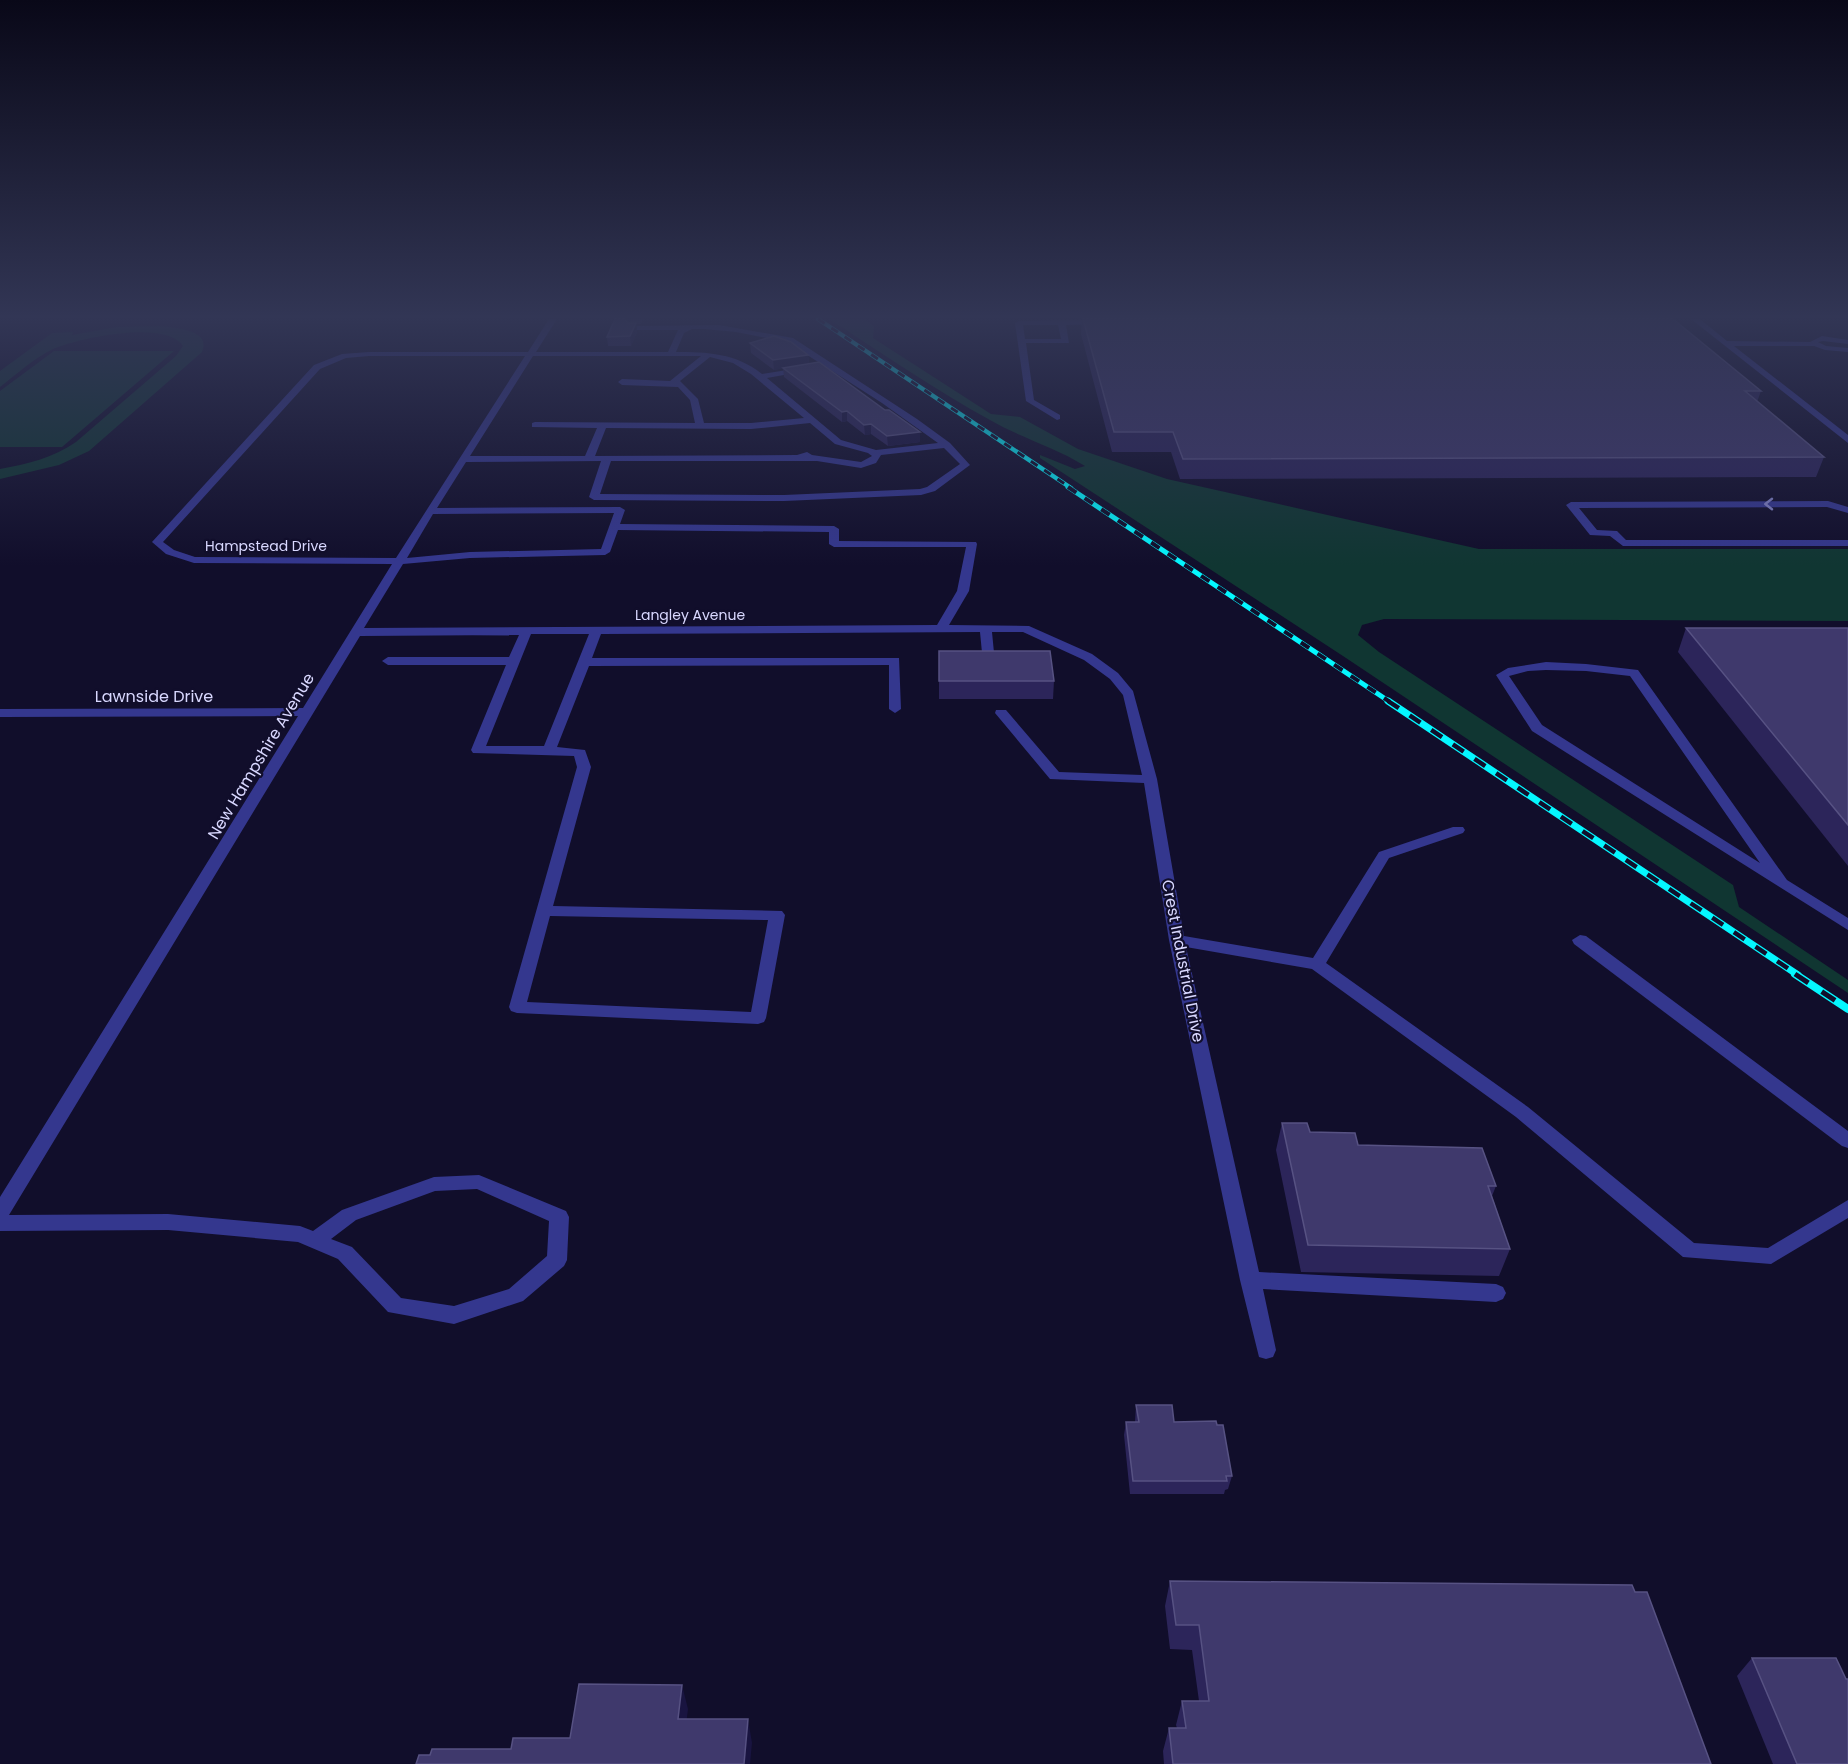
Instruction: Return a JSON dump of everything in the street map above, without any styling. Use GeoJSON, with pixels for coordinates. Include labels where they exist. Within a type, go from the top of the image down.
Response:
{"type":"FeatureCollection","features":[{"type":"Feature","properties":{"kind":"street","name":"Hampstead Drive"},"geometry":{"type":"LineString","coordinates":[[286,401],[157,542],[170,552],[194,560],[399,561]]}},
{"type":"Feature","properties":{"kind":"street","name":"New Hampshire Avenue"},"geometry":{"type":"LineString","coordinates":[[0,1213],[399,561],[499,401]]}},
{"type":"Feature","properties":{"kind":"street"},"geometry":{"type":"LineString","coordinates":[[695,401],[700,424]]}},
{"type":"Feature","properties":{"kind":"street"},"geometry":{"type":"LineString","coordinates":[[789,401],[838,442],[876,453],[947,445]]}},
{"type":"Feature","properties":{"kind":"street"},"geometry":{"type":"LineString","coordinates":[[607,458],[594,497],[784,498],[921,492],[931,489],[965,465],[964,460],[947,445],[884,401]]}},
{"type":"Feature","properties":{"kind":"street"},"geometry":{"type":"LineString","coordinates":[[1031,401],[1057,417]]}},
{"type":"Feature","properties":{"kind":"street"},"geometry":{"type":"LineString","coordinates":[[1799,401],[1848,440]]}},
{"type":"Feature","properties":{"kind":"street"},"geometry":{"type":"LineString","coordinates":[[535,424],[751,426],[812,420]]}},
{"type":"Feature","properties":{"kind":"street"},"geometry":{"type":"LineString","coordinates":[[589,458],[603,424]]}},
{"type":"Feature","properties":{"kind":"street"},"geometry":{"type":"LineString","coordinates":[[798,458],[822,451],[838,442]]}},
{"type":"Feature","properties":{"kind":"street"},"geometry":{"type":"LineString","coordinates":[[462,459],[798,458],[860,464],[874,460],[876,453]]}},
{"type":"Feature","properties":{"kind":"street"},"geometry":{"type":"LineString","coordinates":[[1848,510],[1828,504],[1571,505],[1594,533],[1613,533],[1623,543],[1848,543]]}},
{"type":"Feature","properties":{"kind":"street"},"geometry":{"type":"LineString","coordinates":[[399,561],[470,555],[605,552],[620,510],[430,511]]}},
{"type":"Feature","properties":{"kind":"street"},"geometry":{"type":"LineString","coordinates":[[614,527],[834,529],[834,544],[972,544],[963,591],[941,629]]}},
{"type":"Feature","properties":{"kind":"street"},"geometry":{"type":"LineString","coordinates":[[986,628],[989,663]]}},
{"type":"Feature","properties":{"kind":"street","name":"Langley Avenue"},"geometry":{"type":"LineString","coordinates":[[356,632],[1024,628]]}},
{"type":"Feature","properties":{"kind":"street","name":"Crest Industrial Drive"},"geometry":{"type":"LineString","coordinates":[[1024,628],[1088,657],[1114,676],[1129,694],[1150,779],[1177,940],[1266,1350]]}},
{"type":"Feature","properties":{"kind":"street"},"geometry":{"type":"LineString","coordinates":[[549,750],[597,630]]}},
{"type":"Feature","properties":{"kind":"street"},"geometry":{"type":"LineString","coordinates":[[526,631],[478,750],[549,750],[580,753],[584,767],[517,1007],[759,1018],[777,915],[544,911]]}},
{"type":"Feature","properties":{"kind":"street"},"geometry":{"type":"LineString","coordinates":[[388,661],[514,661]]}},
{"type":"Feature","properties":{"kind":"street"},"geometry":{"type":"LineString","coordinates":[[584,662],[895,661],[895,709]]}},
{"type":"Feature","properties":{"kind":"street"},"geometry":{"type":"LineString","coordinates":[[1782,883],[1634,673],[1601,667],[1511,669],[1502,675],[1537,728],[1848,925]]}},
{"type":"Feature","properties":{"kind":"street","name":"Lawnside Drive"},"geometry":{"type":"LineString","coordinates":[[0,713],[308,712]]}},
{"type":"Feature","properties":{"kind":"street"},"geometry":{"type":"LineString","coordinates":[[1001,713],[1055,776],[1150,779]]}},
{"type":"Feature","properties":{"kind":"street"},"geometry":{"type":"LineString","coordinates":[[1317,964],[1384,855],[1458,830]]}},
{"type":"Feature","properties":{"kind":"street"},"geometry":{"type":"LineString","coordinates":[[1177,940],[1317,964],[1522,1112],[1690,1251],[1771,1256],[1848,1208]]}},
{"type":"Feature","properties":{"kind":"street"},"geometry":{"type":"LineString","coordinates":[[1580,940],[1848,1141]]}},
{"type":"Feature","properties":{"kind":"street"},"geometry":{"type":"LineString","coordinates":[[0,1223],[168,1222],[300,1234],[345,1253],[395,1306],[454,1315],[516,1295],[557,1260],[559,1217],[479,1182],[434,1184],[349,1215],[315,1240]]}},
{"type":"Feature","properties":{"kind":"street"},"geometry":{"type":"LineString","coordinates":[[1250,1280],[1496,1293]]}},
{"type":"Feature","properties":{"kind":"green space"},"geometry":{"type":"Polygon","coordinates":[[[0,401],[115,401],[62,447],[0,447],[0,401]]]}},
{"type":"Feature","properties":{"kind":"green space"},"geometry":{"type":"Polygon","coordinates":[[[123,401],[146,401],[89,451],[59,465],[0,479],[0,469],[40,460],[76,442],[123,401]]]}},
{"type":"Feature","properties":{"kind":"green space"},"geometry":{"type":"Polygon","coordinates":[[[958,401],[971,401],[991,414],[1020,417],[1078,449],[1167,479],[1479,549],[1848,549],[1848,621],[1384,619],[1362,625],[1358,635],[1379,652],[1733,885],[1739,907],[1848,980],[1848,993],[1346,658],[1040,458],[1040,455],[1075,469],[1085,466],[958,401]]]}},
{"type":"Feature","properties":{"kind":"building"},"geometry":{"type":"Polygon","coordinates":[[[828,401],[873,401],[920,432],[887,436],[871,424],[864,425],[847,411],[842,412],[828,401]]]}},
{"type":"Feature","properties":{"kind":"building"},"geometry":{"type":"Polygon","coordinates":[[[1106,401],[1757,401],[1824,457],[1183,459],[1173,432],[1114,432],[1106,401]]]}},
{"type":"Feature","properties":{"kind":"building"},"geometry":{"type":"Polygon","coordinates":[[[1686,628],[1848,628],[1848,825],[1686,628]]]}},
{"type":"Feature","properties":{"kind":"building"},"geometry":{"type":"Polygon","coordinates":[[[939,651],[1050,651],[1054,681],[939,681],[939,651]]]}},
{"type":"Feature","properties":{"kind":"building"},"geometry":{"type":"Polygon","coordinates":[[[1282,1123],[1307,1123],[1310,1132],[1355,1133],[1358,1145],[1482,1148],[1496,1186],[1488,1186],[1510,1249],[1308,1245],[1282,1123]]]}},
{"type":"Feature","properties":{"kind":"building"},"geometry":{"type":"Polygon","coordinates":[[[1136,1405],[1172,1405],[1174,1422],[1216,1421],[1217,1425],[1223,1425],[1232,1476],[1226,1476],[1227,1481],[1133,1481],[1126,1422],[1139,1422],[1136,1405]]]}},
{"type":"Feature","properties":{"kind":"building"},"geometry":{"type":"Polygon","coordinates":[[[1170,1581],[1632,1585],[1635,1592],[1647,1592],[1711,1764],[1173,1764],[1169,1728],[1186,1728],[1182,1701],[1209,1701],[1199,1625],[1176,1625],[1170,1581]]]}},
{"type":"Feature","properties":{"kind":"building"},"geometry":{"type":"Polygon","coordinates":[[[1752,1658],[1836,1658],[1848,1679],[1848,1764],[1797,1764],[1752,1658]]]}},
{"type":"Feature","properties":{"kind":"building"},"geometry":{"type":"Polygon","coordinates":[[[579,1684],[682,1685],[678,1719],[748,1719],[744,1764],[416,1764],[419,1755],[430,1755],[432,1749],[511,1749],[513,1738],[570,1738],[579,1684]]]}},
{"type":"Feature","properties":{"kind":"railway"},"geometry":{"type":"LineString","coordinates":[[941,401],[1071,488]]}},
{"type":"Feature","properties":{"kind":"railway"},"geometry":{"type":"LineString","coordinates":[[1068,487],[1390,702]]}},
{"type":"Feature","properties":{"kind":"railway"},"geometry":{"type":"LineString","coordinates":[[1388,701],[1798,975]]}},
{"type":"Feature","properties":{"kind":"railway"},"geometry":{"type":"LineString","coordinates":[[1795,974],[1848,1009]]}}]}
